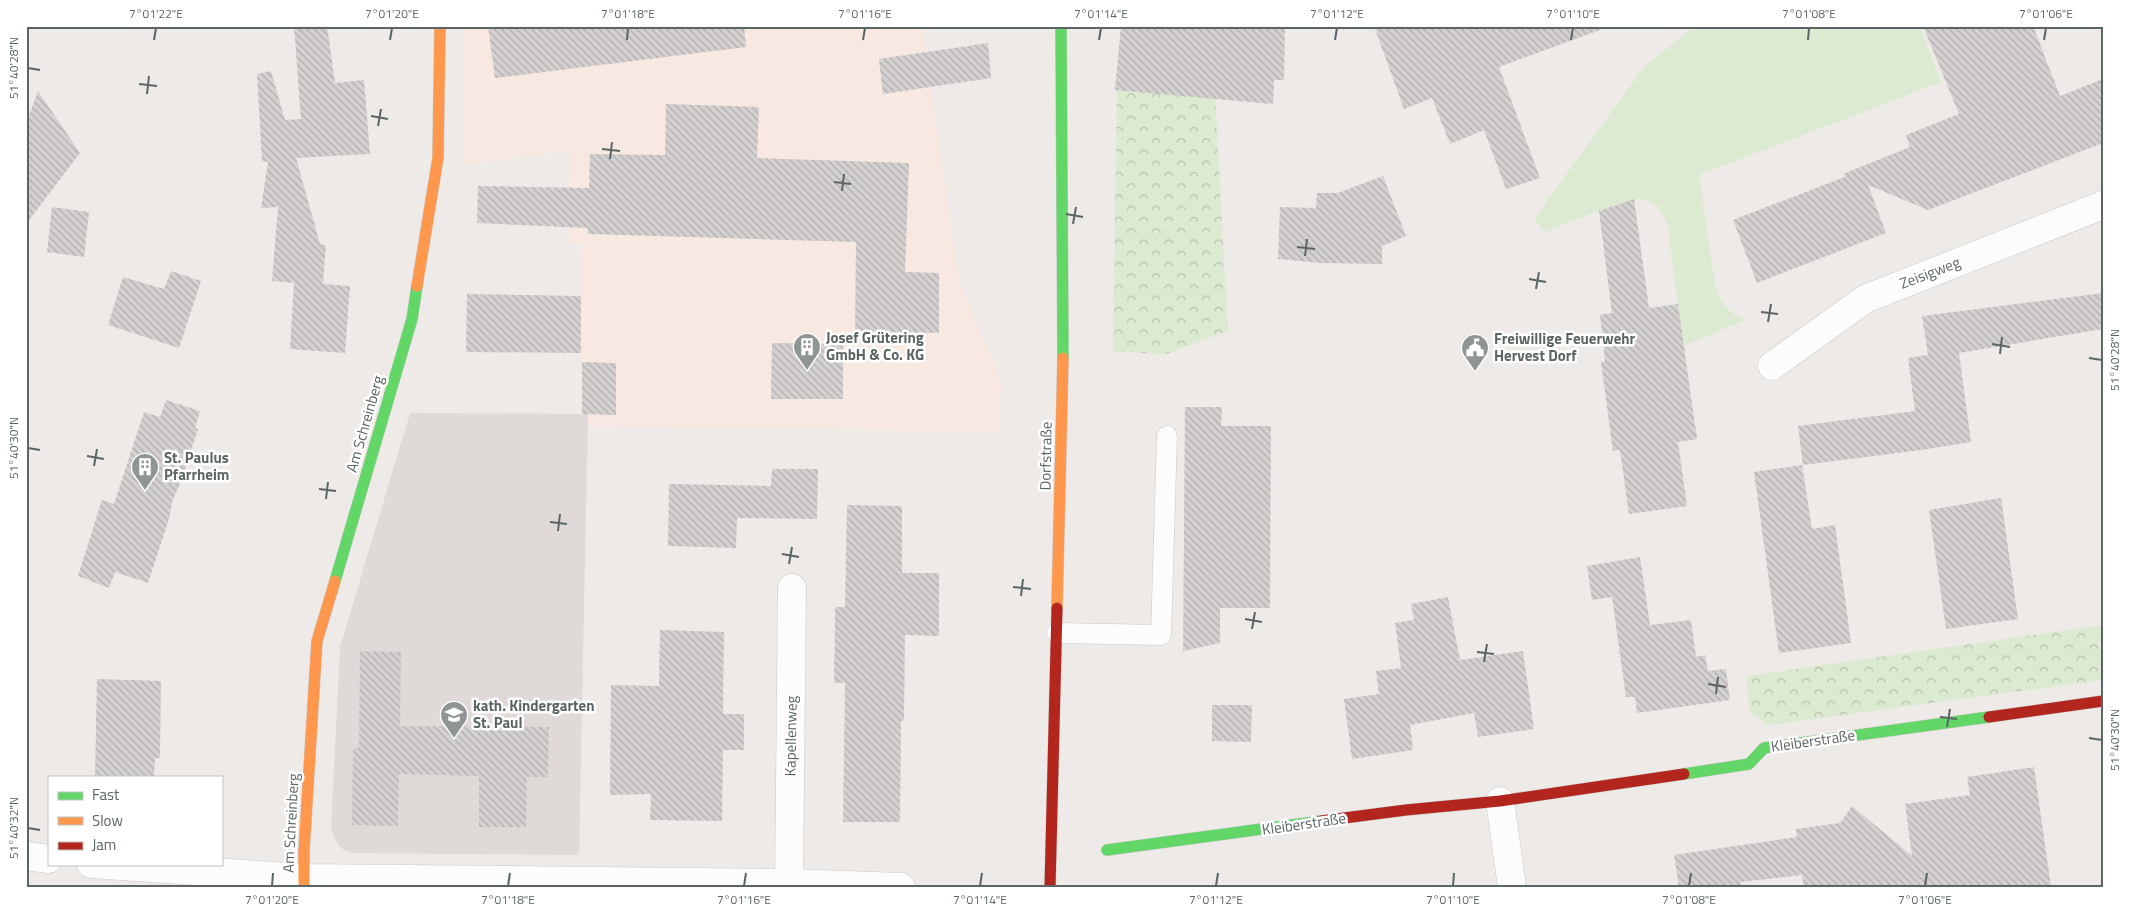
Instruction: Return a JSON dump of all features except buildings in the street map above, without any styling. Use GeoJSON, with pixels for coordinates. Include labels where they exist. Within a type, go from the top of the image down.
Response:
{"type":"FeatureCollection","features":[{"type":"Feature","properties":{"kind":"street","name":"Am Schreinberg"},"geometry":{"type":"LineString","coordinates":[[304,882],[317,640],[412,319],[438,158],[440,26]]}},
{"type":"Feature","properties":{"kind":"street","name":"Dorfstraße"},"geometry":{"type":"LineString","coordinates":[[1050,887],[1063,384],[1061,26]]}},
{"type":"Feature","properties":{"kind":"street","name":"Zeisigweg"},"geometry":{"type":"LineString","coordinates":[[1772,366],[1865,299],[2103,205]]}},
{"type":"Feature","properties":{"kind":"street","name":"Kapellenweg"},"geometry":{"type":"LineString","coordinates":[[789,883],[792,588]]}},
{"type":"Feature","properties":{"kind":"street","name":"Kleiberstraße"},"geometry":{"type":"LineString","coordinates":[[1108,850],[1406,810],[1500,801],[1749,764],[1764,748],[2103,701]]}},
{"type":"Feature","properties":{"kind":"street"},"geometry":{"type":"LineString","coordinates":[[1500,801],[1512,887]]}},
{"type":"Feature","properties":{"kind":"street"},"geometry":{"type":"LineString","coordinates":[[26,856],[48,859]]}},
{"type":"Feature","properties":{"kind":"street"},"geometry":{"type":"LineString","coordinates":[[115,866],[304,882],[789,883],[901,887]]}},
{"type":"Feature","properties":{"kind":"lane"},"geometry":{"type":"LineString","coordinates":[[1057,633],[1161,635],[1167,436]]}},
{"type":"Feature","properties":{"kind":"shaded area"},"geometry":{"type":"Polygon","coordinates":[[[485,26],[922,26],[959,280],[1001,382],[999,432],[588,426],[588,414],[582,414],[580,396],[582,245],[569,244],[570,151],[464,165],[464,29],[485,26]]]}},
{"type":"Feature","properties":{"kind":"shaded area"},"geometry":{"type":"Polygon","coordinates":[[[410,413],[588,414],[579,855],[353,853],[342,849],[334,838],[331,829],[340,647],[410,413]]]}},
{"type":"Feature","properties":{"kind":"green space"},"geometry":{"type":"Polygon","coordinates":[[[1695,26],[1920,26],[1941,82],[1699,175],[1715,285],[1725,306],[1745,320],[1683,346],[1668,225],[1660,210],[1654,204],[1646,200],[1626,202],[1545,232],[1534,219],[1644,67],[1695,26]]]}},
{"type":"Feature","properties":{"kind":"green space"},"geometry":{"type":"Polygon","coordinates":[[[1117,87],[1215,94],[1228,331],[1166,354],[1113,352],[1117,87]]]}},
{"type":"Feature","properties":{"kind":"green space"},"geometry":{"type":"Polygon","coordinates":[[[2103,625],[2103,680],[1768,725],[1750,713],[1746,676],[2103,625]]]}},
{"type":"Feature","properties":{"kind":"traffic: fast"},"geometry":{"type":"LineString","coordinates":[[1061,26],[1063,358]]}},
{"type":"Feature","properties":{"kind":"traffic: fast"},"geometry":{"type":"LineString","coordinates":[[335,581],[412,319],[417,286]]}},
{"type":"Feature","properties":{"kind":"traffic: fast"},"geometry":{"type":"LineString","coordinates":[[1684,774],[1749,764],[1764,748],[1989,717]]}},
{"type":"Feature","properties":{"kind":"traffic: fast"},"geometry":{"type":"LineString","coordinates":[[1107,850],[1321,821]]}},
{"type":"Feature","properties":{"kind":"traffic: slow"},"geometry":{"type":"LineString","coordinates":[[417,286],[438,158],[440,26]]}},
{"type":"Feature","properties":{"kind":"traffic: slow"},"geometry":{"type":"LineString","coordinates":[[1057,608],[1063,358]]}},
{"type":"Feature","properties":{"kind":"traffic: slow"},"geometry":{"type":"LineString","coordinates":[[304,887],[304,851],[317,641],[335,581]]}},
{"type":"Feature","properties":{"kind":"traffic: jam"},"geometry":{"type":"LineString","coordinates":[[1050,887],[1057,608]]}},
{"type":"Feature","properties":{"kind":"traffic: jam"},"geometry":{"type":"LineString","coordinates":[[1989,717],[2103,701]]}},
{"type":"Feature","properties":{"kind":"traffic: jam"},"geometry":{"type":"LineString","coordinates":[[1321,821],[1500,801],[1684,774]]}},
{"type":"Feature","properties":{"kind":"place","name":"Josef Grütering GmbH & Co. KG"},"geometry":{"type":"Point","coordinates":[807,371]}},
{"type":"Feature","properties":{"kind":"place","name":"Freiwillige Feuerwehr Hervest Dorf"},"geometry":{"type":"Point","coordinates":[1475,372]}},
{"type":"Feature","properties":{"kind":"place","name":"St. Paulus Pfarrheim"},"geometry":{"type":"Point","coordinates":[145,491]}},
{"type":"Feature","properties":{"kind":"place","name":"kath. Kindergarten St. Paul"},"geometry":{"type":"Point","coordinates":[454,739]}}]}
